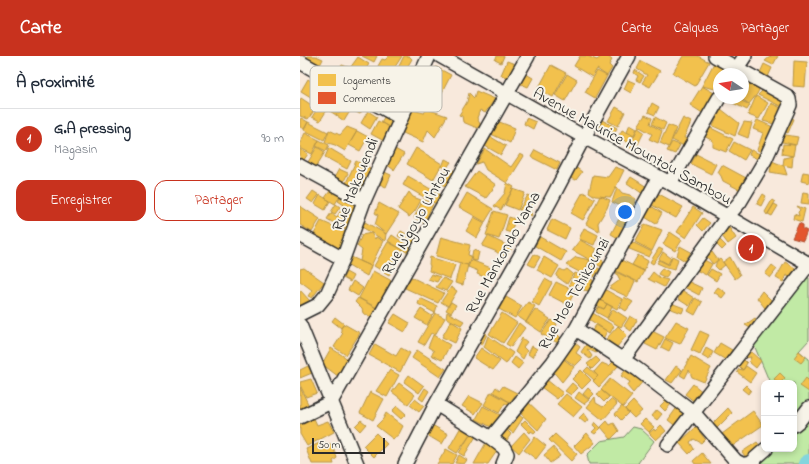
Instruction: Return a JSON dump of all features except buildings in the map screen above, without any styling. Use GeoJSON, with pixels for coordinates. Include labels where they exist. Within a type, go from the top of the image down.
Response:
{"type":"FeatureCollection","features":[{"type":"Feature","properties":{"kind":"street","name":"Rue Makouendi"},"geometry":{"type":"LineString","coordinates":[[424,66],[429,56]]}},
{"type":"Feature","properties":{"kind":"street","name":"Avenue Maurice Mountou Sambou"},"geometry":{"type":"LineString","coordinates":[[440,56],[664,180],[809,264]]}},
{"type":"Feature","properties":{"kind":"street","name":"Rue N'goyo U'ntou"},"geometry":{"type":"LineString","coordinates":[[331,402],[528,56]]}},
{"type":"Feature","properties":{"kind":"street","name":"Rue Mankondo Yama"},"geometry":{"type":"LineString","coordinates":[[405,464],[436,404],[523,251],[629,56]]}},
{"type":"Feature","properties":{"kind":"street"},"geometry":{"type":"LineString","coordinates":[[715,56],[731,68]]}},
{"type":"Feature","properties":{"kind":"street"},"geometry":{"type":"LineString","coordinates":[[737,68],[745,56]]}},
{"type":"Feature","properties":{"kind":"street"},"geometry":{"type":"LineString","coordinates":[[300,63],[310,68]]}},
{"type":"Feature","properties":{"kind":"street"},"geometry":{"type":"LineString","coordinates":[[623,360],[748,190],[765,160],[790,105],[787,96],[749,78]]}},
{"type":"Feature","properties":{"kind":"street","name":"Rue Moe Tchikounzi"},"geometry":{"type":"LineString","coordinates":[[491,438],[553,362],[576,329],[664,180],[715,104]]}},
{"type":"Feature","properties":{"kind":"street"},"geometry":{"type":"LineString","coordinates":[[389,112],[400,118]]}},
{"type":"Feature","properties":{"kind":"street","name":"Rue Makouendi"},"geometry":{"type":"LineString","coordinates":[[300,314],[318,305],[327,294],[343,259],[364,200],[403,112]]}},
{"type":"Feature","properties":{"kind":"street"},"geometry":{"type":"LineString","coordinates":[[300,166],[364,200]]}},
{"type":"Feature","properties":{"kind":"street"},"geometry":{"type":"LineString","coordinates":[[300,235],[343,259]]}},
{"type":"Feature","properties":{"kind":"street"},"geometry":{"type":"LineString","coordinates":[[668,445],[692,412],[809,264]]}},
{"type":"Feature","properties":{"kind":"street"},"geometry":{"type":"LineString","coordinates":[[300,326],[357,464]]}},
{"type":"Feature","properties":{"kind":"street"},"geometry":{"type":"LineString","coordinates":[[576,329],[637,369],[692,412],[736,462],[742,464]]}},
{"type":"Feature","properties":{"kind":"street"},"geometry":{"type":"LineString","coordinates":[[300,417],[331,402]]}},
{"type":"Feature","properties":{"kind":"street"},"geometry":{"type":"LineString","coordinates":[[436,404],[491,438],[504,448],[507,454],[504,464]]}},
{"type":"Feature","properties":{"kind":"street"},"geometry":{"type":"LineString","coordinates":[[797,423],[809,408]]}},
{"type":"Feature","properties":{"kind":"street"},"geometry":{"type":"LineString","coordinates":[[745,464],[750,463],[763,452]]}},
{"type":"Feature","properties":{"kind":"green space"},"geometry":{"type":"Polygon","coordinates":[[[799,275],[809,278],[809,340],[799,351],[809,359],[809,464],[755,464],[768,452],[797,452],[797,380],[769,380],[751,338],[799,275]]]}},
{"type":"Feature","properties":{"kind":"green space"},"geometry":{"type":"Polygon","coordinates":[[[633,427],[641,429],[654,441],[638,463],[639,464],[589,464],[587,455],[601,441],[624,437],[633,427]]]}},
{"type":"Feature","properties":{"kind":"place","name":"G.A pressing"},"geometry":{"type":"Point","coordinates":[751,248]}}]}
